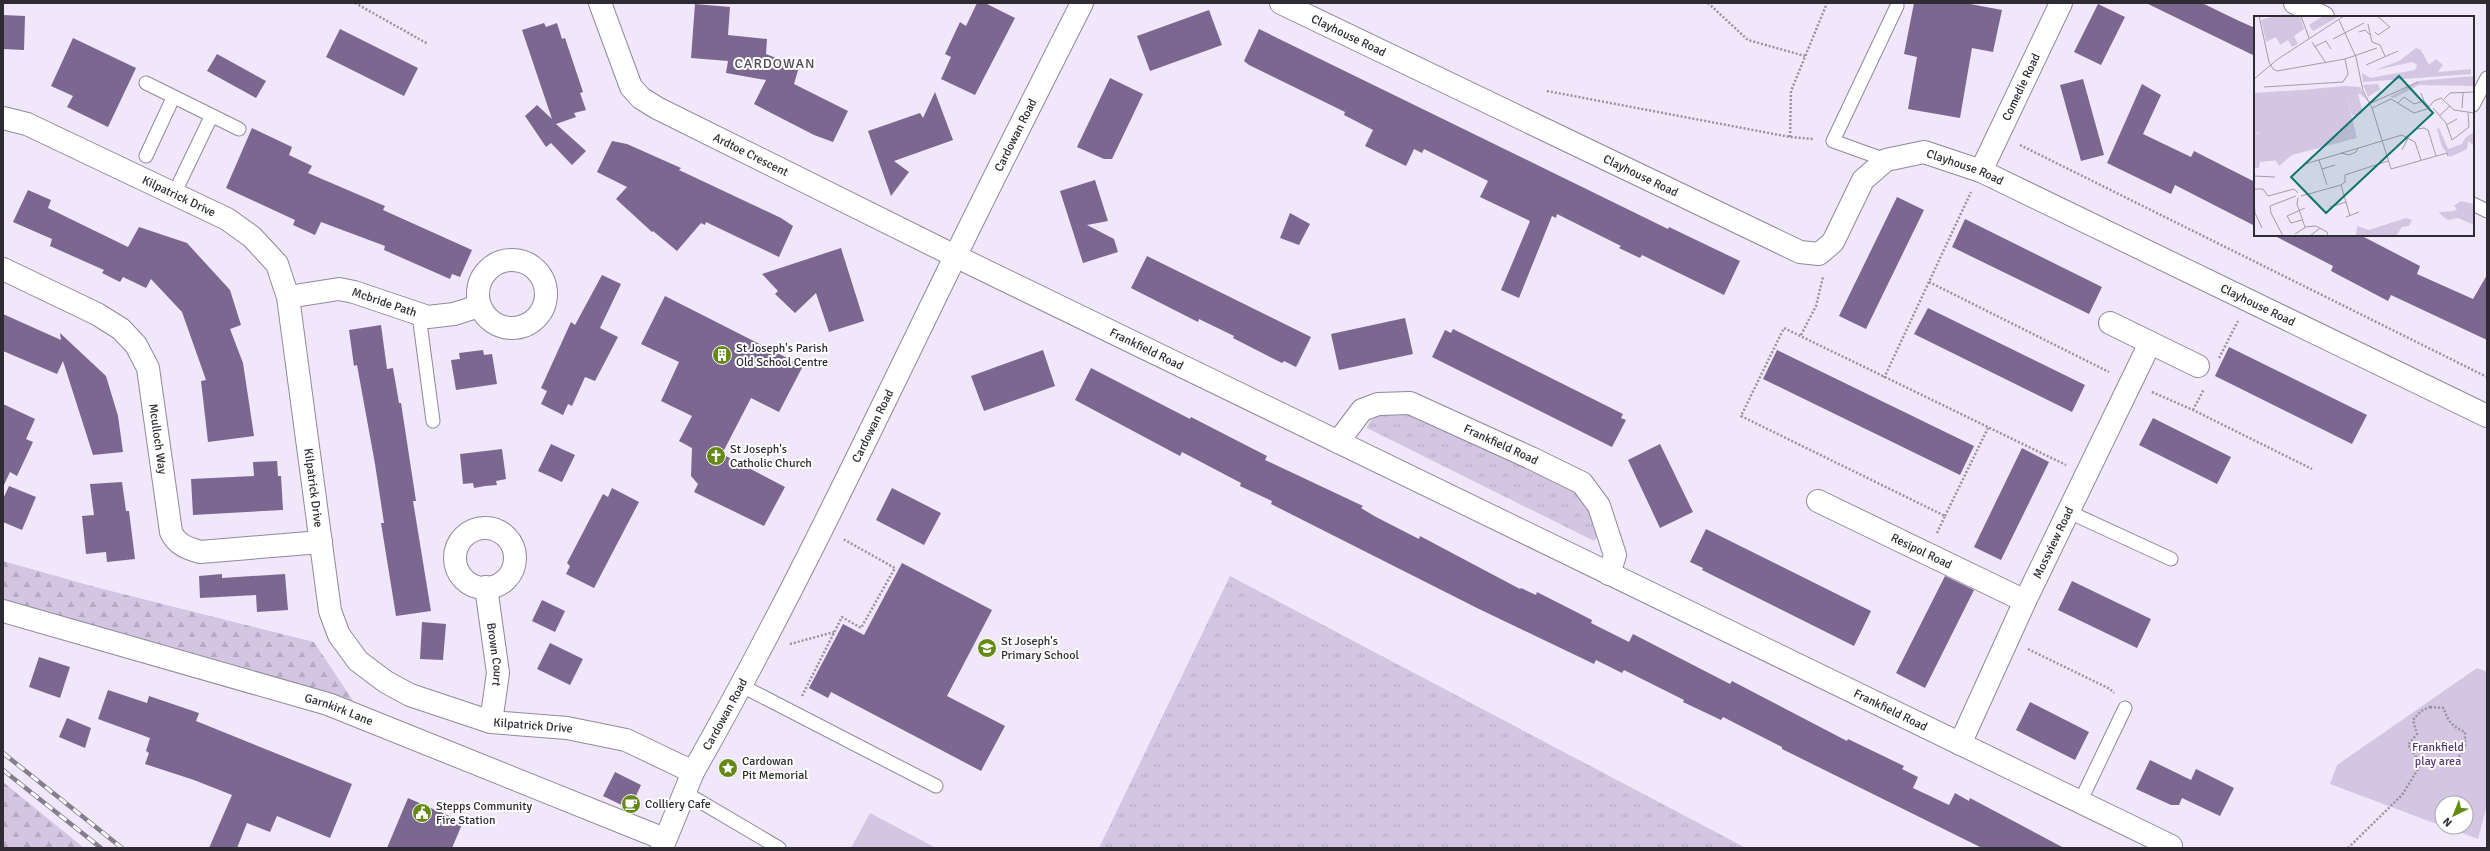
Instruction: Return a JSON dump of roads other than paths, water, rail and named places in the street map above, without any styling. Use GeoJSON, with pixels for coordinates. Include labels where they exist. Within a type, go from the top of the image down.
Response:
{"type":"FeatureCollection","features":[{"type":"Feature","properties":{"kind":"street","name":"Ardtoe Crescent"},"geometry":{"type":"LineString","coordinates":[[600,3],[626,77],[641,98],[657,108],[955,256]]}},
{"type":"Feature","properties":{"kind":"street","name":"Cardowan Road"},"geometry":{"type":"LineString","coordinates":[[663,843],[693,772],[742,686],[823,528],[955,256],[1082,3]]}},
{"type":"Feature","properties":{"kind":"street","name":"Clayhouse Road"},"geometry":{"type":"LineString","coordinates":[[1281,3],[1800,252],[1820,254],[1833,242],[1862,180],[1886,160],[1924,152],[1981,172],[2487,416]]}},
{"type":"Feature","properties":{"kind":"street","name":"Comedie Road"},"geometry":{"type":"LineString","coordinates":[[1981,172],[2061,3]]}},
{"type":"Feature","properties":{"kind":"street"},"geometry":{"type":"LineString","coordinates":[[2295,3],[2321,16]]}},
{"type":"Feature","properties":{"kind":"street","name":"Kilpatrick Drive"},"geometry":{"type":"LineString","coordinates":[[3,118],[27,124],[227,219],[252,237],[277,264],[288,297],[330,611],[339,636],[358,661],[386,682],[410,694],[491,722],[567,728],[626,740],[693,772]]}},
{"type":"Feature","properties":{"kind":"street","name":"Frankfield Road"},"geometry":{"type":"LineString","coordinates":[[955,256],[2171,846]]}},
{"type":"Feature","properties":{"kind":"street","name":"Mculloch Way"},"geometry":{"type":"LineString","coordinates":[[3,269],[97,314],[121,329],[136,344],[148,368],[171,532],[176,541],[190,549],[200,552],[321,542]]}},
{"type":"Feature","properties":{"kind":"street","name":"Mcbride Path"},"geometry":{"type":"LineString","coordinates":[[288,297],[339,290],[354,292],[419,315],[442,317],[480,306]]}},
{"type":"Feature","properties":{"kind":"street"},"geometry":{"type":"LineString","coordinates":[[2110,322],[2198,366]]}},
{"type":"Feature","properties":{"kind":"street","name":"Mossview Road"},"geometry":{"type":"LineString","coordinates":[[1960,744],[2025,601],[2088,475],[2150,343]]}},
{"type":"Feature","properties":{"kind":"street","name":"Frankfield Road"},"geometry":{"type":"LineString","coordinates":[[1338,442],[1362,410],[1378,404],[1410,403],[1531,458],[1582,483],[1599,506],[1614,554],[1610,574]]}},
{"type":"Feature","properties":{"kind":"street","name":"Resipol Road"},"geometry":{"type":"LineString","coordinates":[[1818,501],[2025,601]]}},
{"type":"Feature","properties":{"kind":"street","name":"Brown Court"},"geometry":{"type":"LineString","coordinates":[[486,588],[498,673],[491,722]]}},
{"type":"Feature","properties":{"kind":"street","name":"Garnkirk Lane"},"geometry":{"type":"LineString","coordinates":[[3,611],[328,704],[663,843]]}},
{"type":"Feature","properties":{"kind":"lane"},"geometry":{"type":"LineString","coordinates":[[1886,160],[1832,141],[1897,6]]}},
{"type":"Feature","properties":{"kind":"lane"},"geometry":{"type":"LineString","coordinates":[[2474,103],[2487,78]]}},
{"type":"Feature","properties":{"kind":"lane"},"geometry":{"type":"LineString","coordinates":[[146,83],[172,98],[239,129]]}},
{"type":"Feature","properties":{"kind":"lane"},"geometry":{"type":"LineString","coordinates":[[146,156],[172,98]]}},
{"type":"Feature","properties":{"kind":"lane"},"geometry":{"type":"LineString","coordinates":[[174,194],[211,117]]}},
{"type":"Feature","properties":{"kind":"lane"},"geometry":{"type":"LineString","coordinates":[[2474,204],[2487,211]]}},
{"type":"Feature","properties":{"kind":"lane"},"geometry":{"type":"LineString","coordinates":[[419,315],[433,421]]}},
{"type":"Feature","properties":{"kind":"lane"},"geometry":{"type":"LineString","coordinates":[[2069,512],[2171,559]]}},
{"type":"Feature","properties":{"kind":"lane"},"geometry":{"type":"LineString","coordinates":[[742,686],[936,786]]}},
{"type":"Feature","properties":{"kind":"lane"},"geometry":{"type":"LineString","coordinates":[[2080,802],[2125,708]]}},
{"type":"Feature","properties":{"kind":"lane"},"geometry":{"type":"LineString","coordinates":[[684,792],[779,848]]}},
{"type":"Feature","properties":{"kind":"railway"},"geometry":{"type":"LineString","coordinates":[[3,753],[122,848]]}},
{"type":"Feature","properties":{"kind":"railway"},"geometry":{"type":"LineString","coordinates":[[3,770],[101,848]]}},
{"type":"Feature","properties":{"kind":"place","name":"St Joseph's Parish Old School Centre"},"geometry":{"type":"Point","coordinates":[722,355]}},
{"type":"Feature","properties":{"kind":"place","name":"St Joseph's Catholic Church"},"geometry":{"type":"Point","coordinates":[716,456]}},
{"type":"Feature","properties":{"kind":"place","name":"St Joseph's Primary School"},"geometry":{"type":"Point","coordinates":[987,648]}},
{"type":"Feature","properties":{"kind":"place","name":"Cardowan Pit Memorial"},"geometry":{"type":"Point","coordinates":[728,768]}},
{"type":"Feature","properties":{"kind":"place","name":"Colliery Cafe"},"geometry":{"type":"Point","coordinates":[631,804]}},
{"type":"Feature","properties":{"kind":"place","name":"Stepps Community Fire Station"},"geometry":{"type":"Point","coordinates":[422,813]}},
{"type":"Feature","properties":{"kind":"district","name":"CARDOWAN"},"geometry":{"type":"Point","coordinates":[775,63]}},
{"type":"Feature","properties":{"kind":"park label","name":"Frankfield play area"},"geometry":{"type":"Point","coordinates":[2438,754]}}]}
